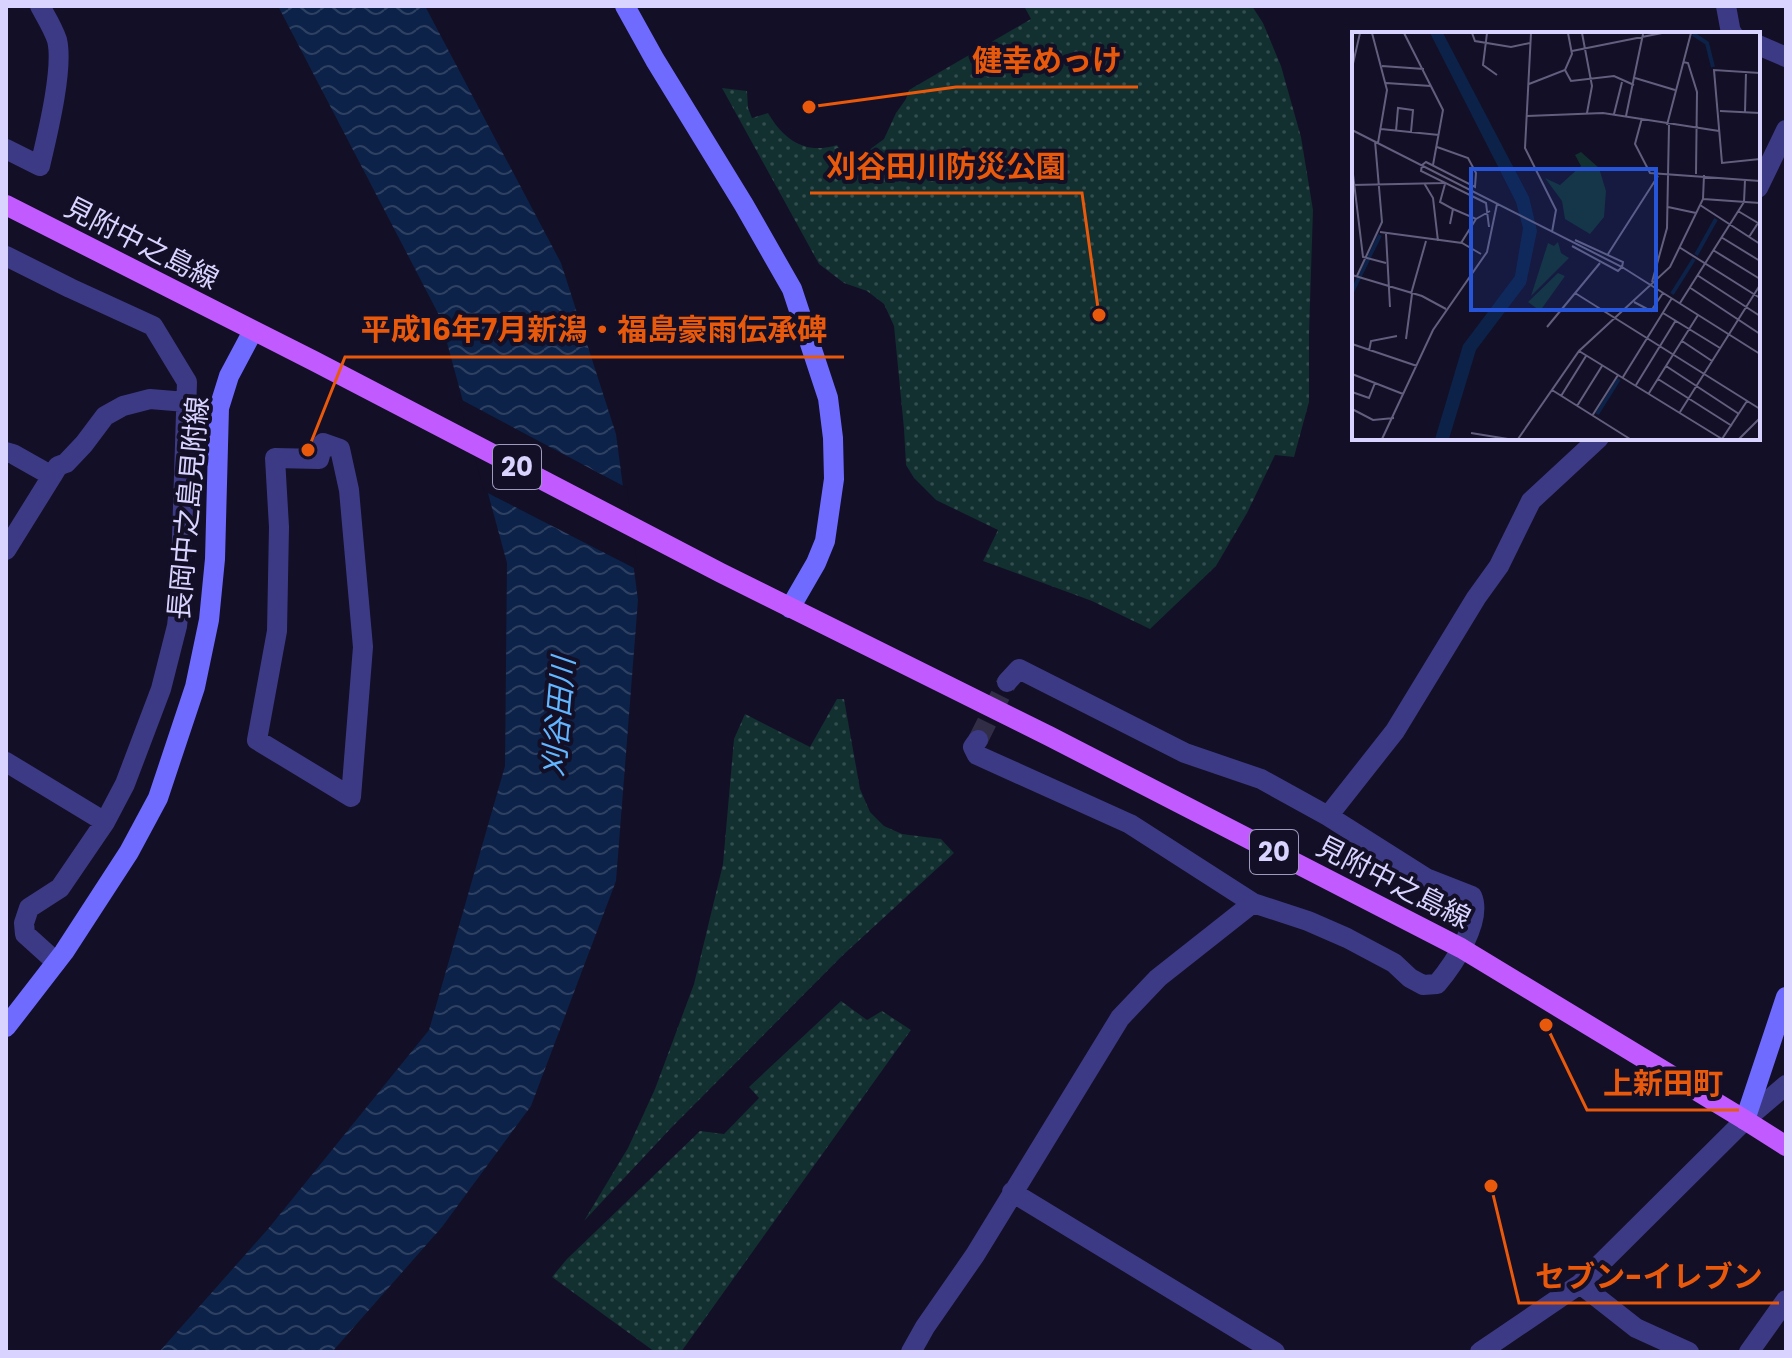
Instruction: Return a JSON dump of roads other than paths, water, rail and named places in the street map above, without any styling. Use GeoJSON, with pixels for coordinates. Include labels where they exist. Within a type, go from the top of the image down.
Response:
{"type":"FeatureCollection","features":[{"type":"Feature","properties":{"kind":"main road"},"geometry":{"type":"LineString","coordinates":[[625,6],[792,289],[828,398],[834,479],[828,528],[816,563],[790,608]]}},
{"type":"Feature","properties":{"kind":"main road","name":"見附中之島線"},"geometry":{"type":"LineString","coordinates":[[6,205],[253,331]]}},
{"type":"Feature","properties":{"kind":"main road","name":"20"},"geometry":{"type":"LineString","coordinates":[[253,331],[790,608]]}},
{"type":"Feature","properties":{"kind":"main road","name":"長岡中之島見附線"},"geometry":{"type":"LineString","coordinates":[[6,1027],[56,962],[129,852],[158,798],[191,701],[209,620],[219,408],[229,376],[253,331]]}},
{"type":"Feature","properties":{"kind":"main road","name":"見附中之島線"},"geometry":{"type":"LineString","coordinates":[[790,608],[1049,736],[1461,948],[1786,1146]]}},
{"type":"Feature","properties":{"kind":"main road"},"geometry":{"type":"LineString","coordinates":[[1745,1120],[1786,997]]}},
{"type":"Feature","properties":{"kind":"street"},"geometry":{"type":"LineString","coordinates":[[6,149],[40,166],[48,136],[59,59],[57,40],[40,6]]}},
{"type":"Feature","properties":{"kind":"street"},"geometry":{"type":"LineString","coordinates":[[1726,6],[1731,32]]}},
{"type":"Feature","properties":{"kind":"street"},"geometry":{"type":"LineString","coordinates":[[1760,46],[1786,57]]}},
{"type":"Feature","properties":{"kind":"street"},"geometry":{"type":"LineString","coordinates":[[1760,184],[1786,130]]}},
{"type":"Feature","properties":{"kind":"street"},"geometry":{"type":"LineString","coordinates":[[6,256],[153,326],[187,382],[177,626],[161,689],[125,784],[105,822],[60,888],[29,908],[24,923],[25,934],[56,962]]}},
{"type":"Feature","properties":{"kind":"street"},"geometry":{"type":"LineString","coordinates":[[6,550],[58,466],[66,463],[84,444],[105,416],[123,406],[150,399],[186,402]]}},
{"type":"Feature","properties":{"kind":"street"},"geometry":{"type":"LineString","coordinates":[[1328,816],[1395,731],[1499,566],[1531,501],[1597,440]]}},
{"type":"Feature","properties":{"kind":"street"},"geometry":{"type":"LineString","coordinates":[[323,443],[340,449],[349,490],[363,647],[351,797],[257,740],[277,631],[279,527],[275,458],[319,459],[323,443]]}},
{"type":"Feature","properties":{"kind":"street"},"geometry":{"type":"LineString","coordinates":[[6,452],[52,476]]}},
{"type":"Feature","properties":{"kind":"street"},"geometry":{"type":"LineString","coordinates":[[978,740],[973,747],[977,755],[1130,824],[1253,903],[1347,938],[1394,963],[1423,985],[1437,984],[1450,969],[1461,948],[1472,924],[1476,905],[1472,896],[1426,878],[1328,816],[1261,779],[1185,753],[1019,669],[1007,682]]}},
{"type":"Feature","properties":{"kind":"street"},"geometry":{"type":"LineString","coordinates":[[6,762],[105,822]]}},
{"type":"Feature","properties":{"kind":"street"},"geometry":{"type":"LineString","coordinates":[[911,1352],[975,1255],[1120,1018],[1158,978],[1253,903]]}},
{"type":"Feature","properties":{"kind":"street"},"geometry":{"type":"LineString","coordinates":[[1480,1352],[1580,1284],[1745,1120],[1786,1085]]}},
{"type":"Feature","properties":{"kind":"street"},"geometry":{"type":"LineString","coordinates":[[1012,1192],[1275,1352]]}},
{"type":"Feature","properties":{"kind":"street"},"geometry":{"type":"LineString","coordinates":[[1580,1284],[1636,1328],[1689,1352]]}},
{"type":"Feature","properties":{"kind":"street"},"geometry":{"type":"LineString","coordinates":[[1749,1352],[1786,1300]]}},
{"type":"Feature","properties":{"kind":"water","name":"刈谷田川"},"geometry":{"type":"Polygon","coordinates":[[[278,6],[425,6],[561,263],[616,434],[638,600],[616,881],[531,1106],[442,1227],[332,1352],[159,1352],[268,1229],[429,1030],[505,766],[507,563],[440,317],[278,6]]]}},
{"type":"Feature","properties":{"kind":"tunnel"},"geometry":{"type":"LineString","coordinates":[[978,740],[1007,682]]}},
{"type":"Feature","properties":{"kind":"place","name":"健幸めっけ"},"geometry":{"type":"Point","coordinates":[809,107]}},
{"type":"Feature","properties":{"kind":"place","name":"刈谷田川防災公園"},"geometry":{"type":"Point","coordinates":[1099,315]}},
{"type":"Feature","properties":{"kind":"place","name":"平成16年7月新潟・福島豪雨伝承碑"},"geometry":{"type":"Point","coordinates":[308,450]}},
{"type":"Feature","properties":{"kind":"place","name":"上新田町"},"geometry":{"type":"Point","coordinates":[1546,1025]}},
{"type":"Feature","properties":{"kind":"place","name":"セブン-イレブン"},"geometry":{"type":"Point","coordinates":[1491,1186]}}]}
